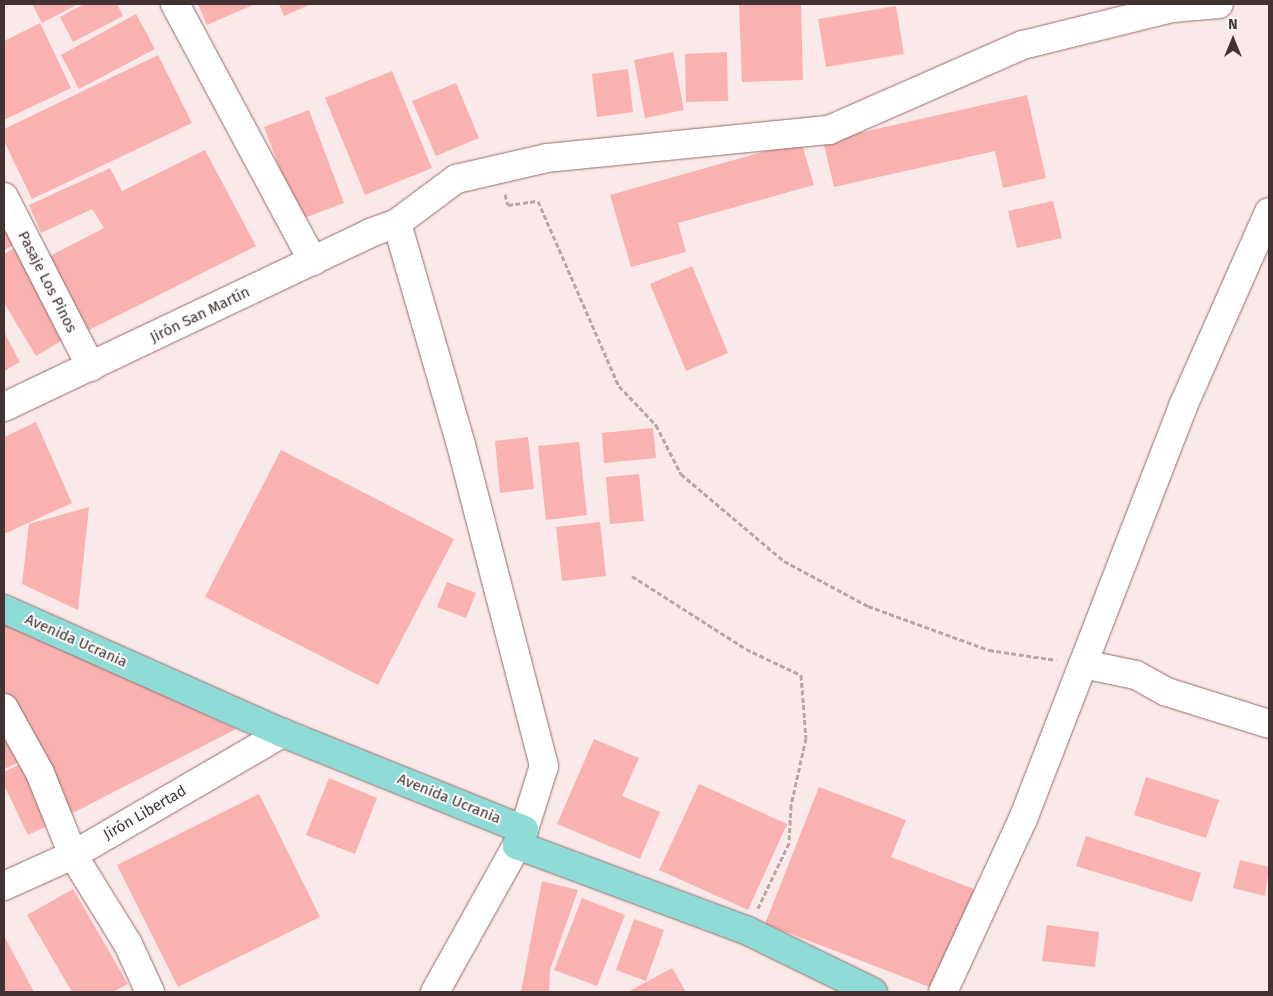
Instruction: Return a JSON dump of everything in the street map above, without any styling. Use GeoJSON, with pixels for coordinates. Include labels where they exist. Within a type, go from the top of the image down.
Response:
{"type":"FeatureCollection","features":[{"type":"Feature","properties":{"kind":"main road","name":"Avenida Ucrania"},"geometry":{"type":"LineString","coordinates":[[4,609],[520,837],[748,931],[859,990]]}},
{"type":"Feature","properties":{"kind":"street"},"geometry":{"type":"LineString","coordinates":[[176,4],[313,261]]}},
{"type":"Feature","properties":{"kind":"street","name":"Jirón San Martín"},"geometry":{"type":"LineString","coordinates":[[4,408],[313,261],[398,224],[456,180],[548,158],[829,130],[1023,45],[1172,8],[1206,4]]}},
{"type":"Feature","properties":{"kind":"street","name":"Pasaje Los Pinos"},"geometry":{"type":"LineString","coordinates":[[4,197],[91,367]]}},
{"type":"Feature","properties":{"kind":"street"},"geometry":{"type":"LineString","coordinates":[[943,992],[1023,818],[1183,406],[1269,212]]}},
{"type":"Feature","properties":{"kind":"street"},"geometry":{"type":"LineString","coordinates":[[398,224],[460,441],[544,766],[520,837],[435,992]]}},
{"type":"Feature","properties":{"kind":"street"},"geometry":{"type":"LineString","coordinates":[[1083,664],[1136,676],[1167,692],[1269,724]]}},
{"type":"Feature","properties":{"kind":"street"},"geometry":{"type":"LineString","coordinates":[[4,708],[40,773],[73,854],[128,944],[150,992]]}},
{"type":"Feature","properties":{"kind":"street","name":"Jirón Libertad"},"geometry":{"type":"LineString","coordinates":[[4,886],[73,854],[283,733]]}},
{"type":"Feature","properties":{"kind":"path"},"geometry":{"type":"LineString","coordinates":[[500,169],[508,205],[538,201],[619,386],[656,425],[681,474],[784,561],[868,606],[989,650],[1083,664]]}},
{"type":"Feature","properties":{"kind":"path"},"geometry":{"type":"LineString","coordinates":[[632,576],[746,649],[801,675],[806,738],[791,805],[789,843],[748,931]]}},
{"type":"Feature","properties":{"kind":"building"},"geometry":{"type":"Polygon","coordinates":[[[32,4],[78,4],[42,23],[32,4]]]}},
{"type":"Feature","properties":{"kind":"building"},"geometry":{"type":"Polygon","coordinates":[[[84,4],[117,4],[123,16],[73,42],[60,17],[84,4]]]}},
{"type":"Feature","properties":{"kind":"building"},"geometry":{"type":"Polygon","coordinates":[[[198,4],[255,4],[207,25],[198,4]]]}},
{"type":"Feature","properties":{"kind":"building"},"geometry":{"type":"Polygon","coordinates":[[[279,4],[311,4],[284,16],[279,4]]]}},
{"type":"Feature","properties":{"kind":"building"},"geometry":{"type":"Polygon","coordinates":[[[739,4],[801,4],[803,80],[742,82],[739,4]]]}},
{"type":"Feature","properties":{"kind":"building"},"geometry":{"type":"Polygon","coordinates":[[[896,6],[904,54],[826,67],[818,19],[896,6]]]}},
{"type":"Feature","properties":{"kind":"building"},"geometry":{"type":"Polygon","coordinates":[[[136,14],[155,49],[79,89],[61,55],[136,14]]]}},
{"type":"Feature","properties":{"kind":"building"},"geometry":{"type":"Polygon","coordinates":[[[40,23],[71,88],[4,120],[4,41],[40,23]]]}},
{"type":"Feature","properties":{"kind":"building"},"geometry":{"type":"Polygon","coordinates":[[[673,52],[684,110],[645,118],[634,60],[673,52]]]}},
{"type":"Feature","properties":{"kind":"building"},"geometry":{"type":"Polygon","coordinates":[[[727,52],[728,101],[686,102],[685,54],[727,52]]]}},
{"type":"Feature","properties":{"kind":"building"},"geometry":{"type":"Polygon","coordinates":[[[158,55],[192,123],[32,199],[4,141],[4,129],[158,55]]]}},
{"type":"Feature","properties":{"kind":"building"},"geometry":{"type":"Polygon","coordinates":[[[628,69],[633,112],[597,117],[592,74],[628,69]]]}},
{"type":"Feature","properties":{"kind":"building"},"geometry":{"type":"Polygon","coordinates":[[[392,71],[432,168],[365,195],[325,98],[392,71]]]}},
{"type":"Feature","properties":{"kind":"building"},"geometry":{"type":"Polygon","coordinates":[[[456,83],[479,138],[436,156],[412,101],[456,83]]]}},
{"type":"Feature","properties":{"kind":"building"},"geometry":{"type":"Polygon","coordinates":[[[1027,95],[1046,178],[1003,188],[995,151],[834,187],[823,141],[1027,95]]]}},
{"type":"Feature","properties":{"kind":"building"},"geometry":{"type":"Polygon","coordinates":[[[309,110],[344,203],[299,220],[264,127],[309,110]]]}},
{"type":"Feature","properties":{"kind":"building"},"geometry":{"type":"Polygon","coordinates":[[[801,141],[814,185],[678,223],[686,252],[631,267],[610,195],[801,141]]]}},
{"type":"Feature","properties":{"kind":"building"},"geometry":{"type":"Polygon","coordinates":[[[205,150],[256,246],[87,331],[50,256],[104,228],[92,209],[41,233],[29,205],[110,168],[122,191],[205,150]]]}},
{"type":"Feature","properties":{"kind":"building"},"geometry":{"type":"Polygon","coordinates":[[[1053,201],[1062,238],[1017,248],[1008,211],[1053,201]]]}},
{"type":"Feature","properties":{"kind":"building"},"geometry":{"type":"Polygon","coordinates":[[[4,216],[18,243],[4,250],[4,216]]]}},
{"type":"Feature","properties":{"kind":"building"},"geometry":{"type":"Polygon","coordinates":[[[14,248],[68,337],[36,356],[4,303],[4,254],[14,248]]]}},
{"type":"Feature","properties":{"kind":"building"},"geometry":{"type":"Polygon","coordinates":[[[692,266],[728,353],[686,371],[650,284],[692,266]]]}},
{"type":"Feature","properties":{"kind":"building"},"geometry":{"type":"Polygon","coordinates":[[[4,332],[20,362],[4,371],[4,332]]]}},
{"type":"Feature","properties":{"kind":"building"},"geometry":{"type":"Polygon","coordinates":[[[36,422],[72,503],[4,534],[4,437],[36,422]]]}},
{"type":"Feature","properties":{"kind":"building"},"geometry":{"type":"Polygon","coordinates":[[[653,428],[656,458],[604,463],[602,433],[653,428]]]}},
{"type":"Feature","properties":{"kind":"building"},"geometry":{"type":"Polygon","coordinates":[[[528,437],[534,489],[500,493],[495,441],[528,437]]]}},
{"type":"Feature","properties":{"kind":"building"},"geometry":{"type":"Polygon","coordinates":[[[579,442],[587,515],[546,520],[538,446],[579,442]]]}},
{"type":"Feature","properties":{"kind":"building"},"geometry":{"type":"Polygon","coordinates":[[[281,450],[454,539],[378,685],[205,597],[281,450]]]}},
{"type":"Feature","properties":{"kind":"building"},"geometry":{"type":"Polygon","coordinates":[[[639,474],[644,521],[610,524],[606,477],[639,474]]]}},
{"type":"Feature","properties":{"kind":"building"},"geometry":{"type":"Polygon","coordinates":[[[89,507],[78,610],[22,584],[29,524],[89,507]]]}},
{"type":"Feature","properties":{"kind":"building"},"geometry":{"type":"Polygon","coordinates":[[[600,522],[606,576],[562,581],[556,527],[600,522]]]}},
{"type":"Feature","properties":{"kind":"building"},"geometry":{"type":"Polygon","coordinates":[[[447,582],[476,593],[466,618],[437,607],[447,582]]]}},
{"type":"Feature","properties":{"kind":"building"},"geometry":{"type":"Polygon","coordinates":[[[4,619],[236,729],[67,816],[4,695],[4,619]]]}},
{"type":"Feature","properties":{"kind":"building"},"geometry":{"type":"Polygon","coordinates":[[[13,737],[24,760],[4,769],[4,742],[13,737]]]}},
{"type":"Feature","properties":{"kind":"building"},"geometry":{"type":"Polygon","coordinates":[[[594,739],[639,758],[622,796],[660,812],[640,859],[557,824],[594,739]]]}},
{"type":"Feature","properties":{"kind":"building"},"geometry":{"type":"Polygon","coordinates":[[[30,759],[58,821],[28,835],[4,785],[4,772],[30,759]]]}},
{"type":"Feature","properties":{"kind":"building"},"geometry":{"type":"Polygon","coordinates":[[[1146,777],[1219,800],[1206,838],[1134,815],[1146,777]]]}},
{"type":"Feature","properties":{"kind":"building"},"geometry":{"type":"Polygon","coordinates":[[[329,778],[377,798],[355,854],[306,835],[329,778]]]}},
{"type":"Feature","properties":{"kind":"building"},"geometry":{"type":"Polygon","coordinates":[[[699,784],[787,824],[748,910],[659,870],[699,784]]]}},
{"type":"Feature","properties":{"kind":"building"},"geometry":{"type":"Polygon","coordinates":[[[819,787],[906,820],[891,857],[979,891],[940,991],[765,924],[819,787]]]}},
{"type":"Feature","properties":{"kind":"building"},"geometry":{"type":"Polygon","coordinates":[[[259,794],[320,917],[178,987],[117,865],[259,794]]]}},
{"type":"Feature","properties":{"kind":"building"},"geometry":{"type":"Polygon","coordinates":[[[1086,836],[1201,873],[1192,902],[1076,866],[1086,836]]]}},
{"type":"Feature","properties":{"kind":"building"},"geometry":{"type":"Polygon","coordinates":[[[1240,860],[1269,867],[1265,896],[1233,888],[1240,860]]]}},
{"type":"Feature","properties":{"kind":"building"},"geometry":{"type":"Polygon","coordinates":[[[542,881],[578,890],[550,970],[549,992],[521,992],[542,881]]]}},
{"type":"Feature","properties":{"kind":"building"},"geometry":{"type":"Polygon","coordinates":[[[73,889],[128,984],[113,992],[72,992],[27,915],[73,889]]]}},
{"type":"Feature","properties":{"kind":"building"},"geometry":{"type":"Polygon","coordinates":[[[582,898],[625,915],[597,986],[554,970],[582,898]]]}},
{"type":"Feature","properties":{"kind":"building"},"geometry":{"type":"Polygon","coordinates":[[[634,919],[664,930],[646,981],[616,970],[634,919]]]}},
{"type":"Feature","properties":{"kind":"building"},"geometry":{"type":"Polygon","coordinates":[[[1047,925],[1099,932],[1095,967],[1042,961],[1047,925]]]}},
{"type":"Feature","properties":{"kind":"building"},"geometry":{"type":"Polygon","coordinates":[[[4,936],[34,992],[4,992],[4,936]]]}},
{"type":"Feature","properties":{"kind":"building"},"geometry":{"type":"Polygon","coordinates":[[[672,968],[686,992],[628,992],[672,968]]]}}]}
